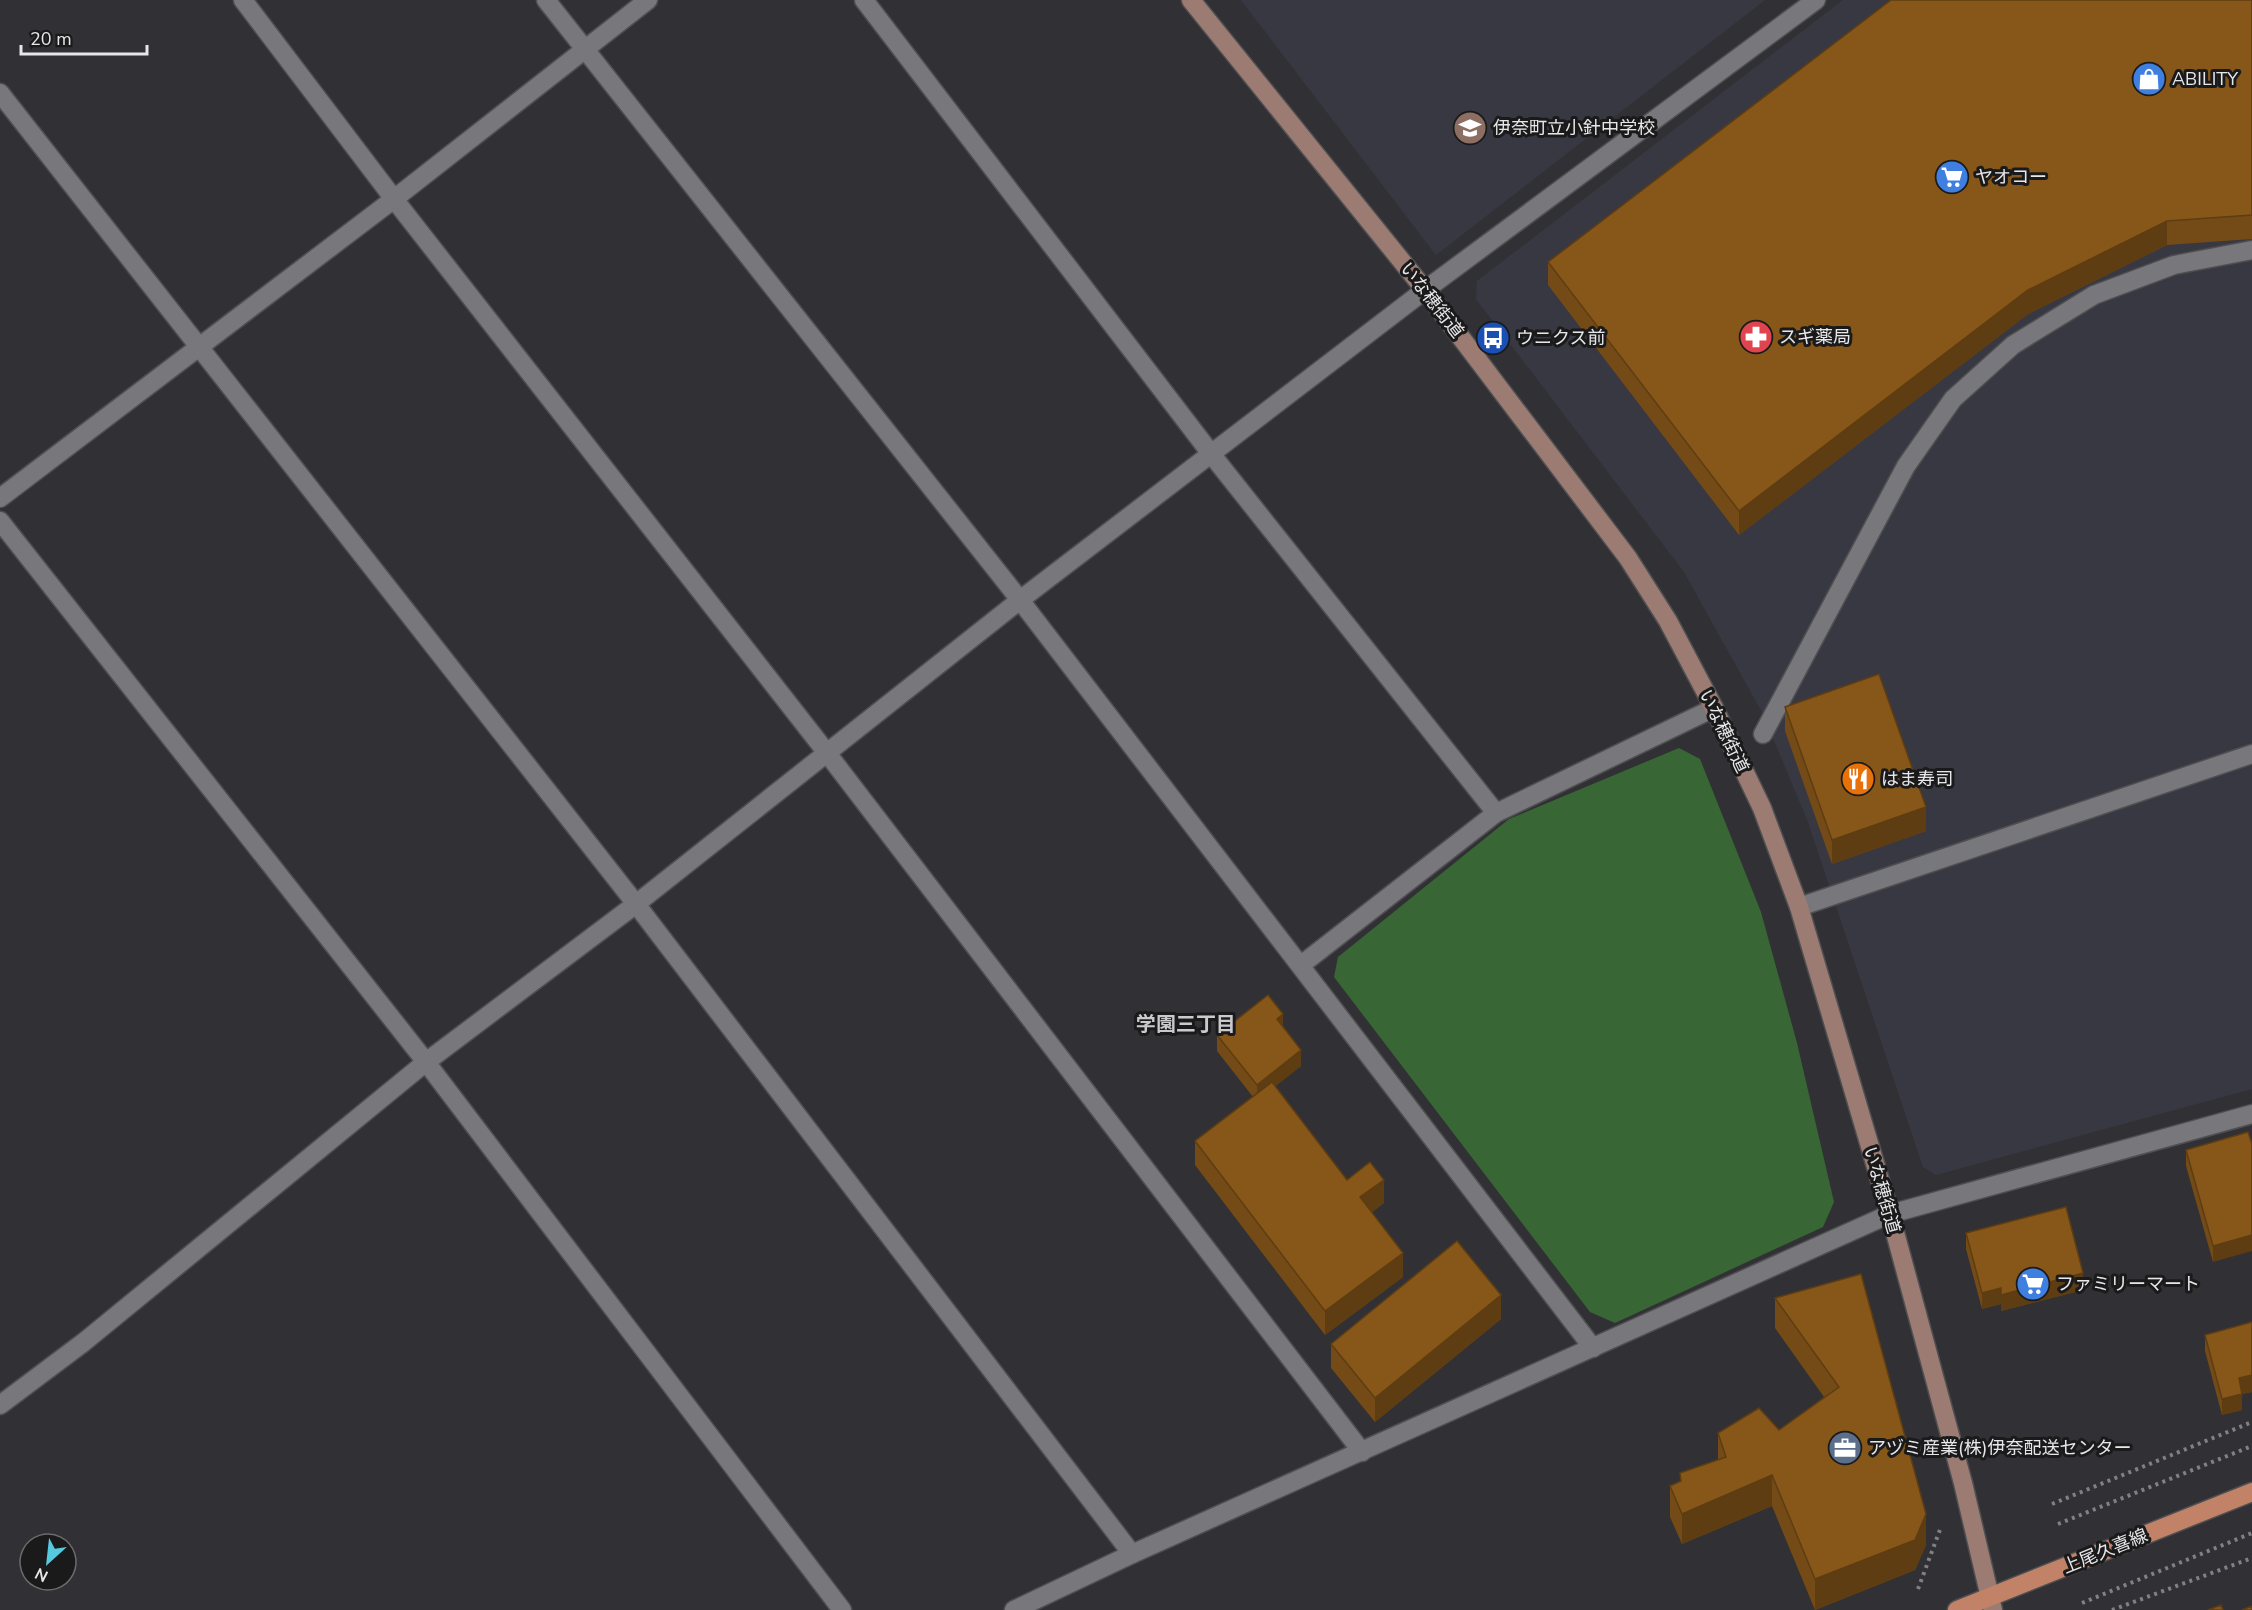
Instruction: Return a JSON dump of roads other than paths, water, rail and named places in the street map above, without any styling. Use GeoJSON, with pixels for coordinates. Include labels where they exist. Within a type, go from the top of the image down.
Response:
{"type":"FeatureCollection","features":[{"type":"Feature","properties":{"kind":"main road","name":"上尾久喜線"},"geometry":{"type":"LineString","coordinates":[[1957,1610],[1992,1603],[2252,1492]]}},
{"type":"Feature","properties":{"kind":"street"},"geometry":{"type":"LineString","coordinates":[[243,0],[394,199],[826,753],[1362,1452]]}},
{"type":"Feature","properties":{"kind":"street"},"geometry":{"type":"LineString","coordinates":[[546,0],[1020,600],[1593,1348]]}},
{"type":"Feature","properties":{"kind":"street"},"geometry":{"type":"LineString","coordinates":[[0,498],[394,199],[648,0]]}},
{"type":"Feature","properties":{"kind":"street"},"geometry":{"type":"LineString","coordinates":[[864,0],[1212,455],[1496,813]]}},
{"type":"Feature","properties":{"kind":"street","name":"いな穂街道"},"geometry":{"type":"LineString","coordinates":[[1191,0],[1425,290],[1628,558],[1668,621],[1714,708],[1762,807],[1799,907],[1890,1215],[1960,1473],[1992,1603]]}},
{"type":"Feature","properties":{"kind":"street"},"geometry":{"type":"LineString","coordinates":[[0,1405],[84,1342],[426,1062],[636,904],[1020,600],[1425,290],[1816,0]]}},
{"type":"Feature","properties":{"kind":"street"},"geometry":{"type":"LineString","coordinates":[[0,93],[636,904],[1132,1554]]}},
{"type":"Feature","properties":{"kind":"street"},"geometry":{"type":"LineString","coordinates":[[1763,734],[1906,466],[1953,399],[2013,345],[2094,295],[2174,265],[2252,250]]}},
{"type":"Feature","properties":{"kind":"street"},"geometry":{"type":"LineString","coordinates":[[0,521],[426,1062],[842,1610]]}},
{"type":"Feature","properties":{"kind":"street"},"geometry":{"type":"LineString","coordinates":[[1300,965],[1496,813],[1714,708]]}},
{"type":"Feature","properties":{"kind":"street"},"geometry":{"type":"LineString","coordinates":[[1799,907],[2252,754]]}},
{"type":"Feature","properties":{"kind":"street"},"geometry":{"type":"LineString","coordinates":[[1014,1610],[1132,1554],[1890,1215],[2252,1114]]}},
{"type":"Feature","properties":{"kind":"place","name":"ABILITY"},"geometry":{"type":"Point","coordinates":[2149,79]}},
{"type":"Feature","properties":{"kind":"place","name":"伊奈町立小針中学校"},"geometry":{"type":"Point","coordinates":[1470,128]}},
{"type":"Feature","properties":{"kind":"place","name":"ヤオコー"},"geometry":{"type":"Point","coordinates":[1952,177]}},
{"type":"Feature","properties":{"kind":"place","name":"スギ薬局"},"geometry":{"type":"Point","coordinates":[1756,337]}},
{"type":"Feature","properties":{"kind":"place","name":"ウニクス前"},"geometry":{"type":"Point","coordinates":[1493,338]}},
{"type":"Feature","properties":{"kind":"place","name":"はま寿司"},"geometry":{"type":"Point","coordinates":[1858,779]}},
{"type":"Feature","properties":{"kind":"place","name":"ファミリーマート"},"geometry":{"type":"Point","coordinates":[2033,1284]}},
{"type":"Feature","properties":{"kind":"place","name":"アヅミ産業(株)伊奈配送センター"},"geometry":{"type":"Point","coordinates":[1845,1448]}},
{"type":"Feature","properties":{"kind":"district","name":"学園三丁目"},"geometry":{"type":"Point","coordinates":[1186,1024]}}]}
